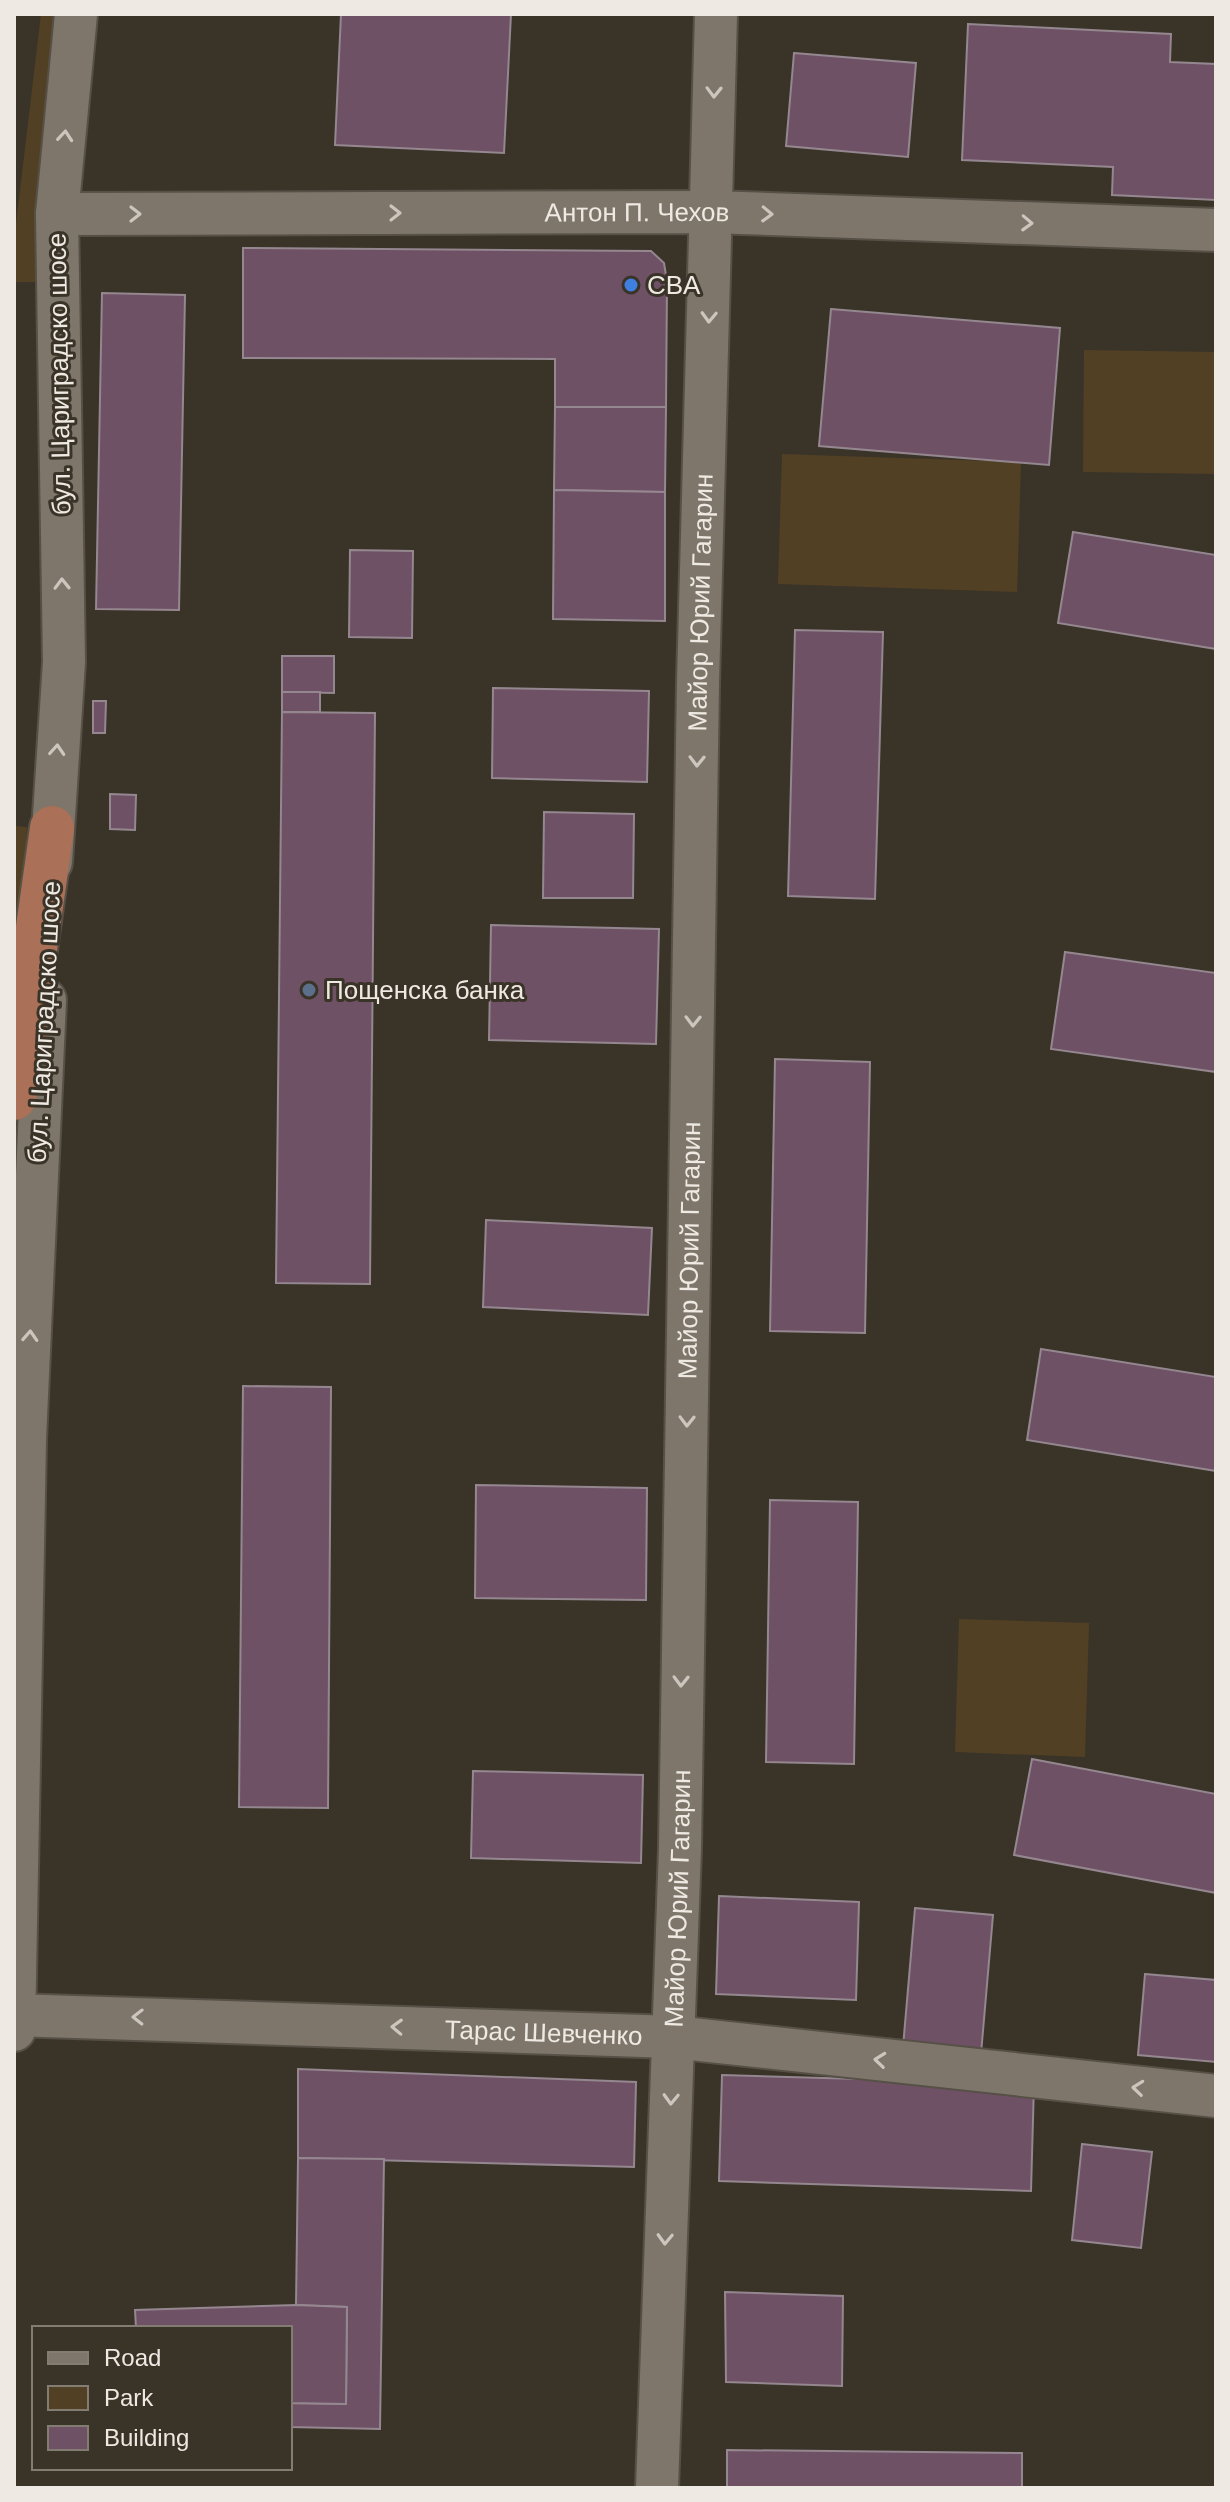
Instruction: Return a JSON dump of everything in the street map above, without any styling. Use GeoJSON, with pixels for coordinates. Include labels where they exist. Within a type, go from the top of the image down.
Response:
{"type":"FeatureCollection","features":[{"type":"Feature","properties":{"kind":"highway"},"geometry":{"type":"LineString","coordinates":[[14,1098],[52,828]]}},
{"type":"Feature","properties":{"kind":"street","name":"бул. Цариградско шосе"},"geometry":{"type":"LineString","coordinates":[[14,2030],[25,1439],[52,828],[64,662],[57,214],[76,14]]}},
{"type":"Feature","properties":{"kind":"street","name":"Майор Юрий Гагарин"},"geometry":{"type":"LineString","coordinates":[[657,2488],[680,1848],[698,683],[716,14]]}},
{"type":"Feature","properties":{"kind":"street","name":"Антон П. Чехов"},"geometry":{"type":"LineString","coordinates":[[57,214],[712,212],[1216,230]]}},
{"type":"Feature","properties":{"kind":"street","name":"Тарас Шевченко"},"geometry":{"type":"LineString","coordinates":[[14,2015],[673,2037],[1216,2096]]}},
{"type":"Feature","properties":{"kind":"green space"},"geometry":{"type":"Polygon","coordinates":[[[41,14],[56,14],[38,282],[14,282],[14,241],[41,14]]]}},
{"type":"Feature","properties":{"kind":"green space"},"geometry":{"type":"Polygon","coordinates":[[[1084,350],[1216,352],[1216,474],[1083,472],[1084,350]]]}},
{"type":"Feature","properties":{"kind":"green space"},"geometry":{"type":"Polygon","coordinates":[[[782,454],[1021,462],[1017,592],[778,584],[782,454]]]}},
{"type":"Feature","properties":{"kind":"green space"},"geometry":{"type":"Polygon","coordinates":[[[14,826],[27,827],[22,930],[14,939],[14,826]]]}},
{"type":"Feature","properties":{"kind":"green space"},"geometry":{"type":"Polygon","coordinates":[[[959,1619],[1089,1623],[1085,1757],[955,1752],[959,1619]]]}},
{"type":"Feature","properties":{"kind":"building"},"geometry":{"type":"Polygon","coordinates":[[[341,14],[511,14],[504,153],[335,145],[341,14]]]}},
{"type":"Feature","properties":{"kind":"building"},"geometry":{"type":"Polygon","coordinates":[[[968,24],[1171,34],[1170,62],[1216,64],[1216,200],[1112,195],[1113,167],[962,160],[968,24]]]}},
{"type":"Feature","properties":{"kind":"building"},"geometry":{"type":"Polygon","coordinates":[[[794,53],[916,63],[908,157],[786,146],[794,53]]]}},
{"type":"Feature","properties":{"kind":"building"},"geometry":{"type":"Polygon","coordinates":[[[243,248],[651,251],[664,263],[667,281],[666,407],[555,407],[555,359],[243,358],[243,248]]]}},
{"type":"Feature","properties":{"kind":"building"},"geometry":{"type":"Polygon","coordinates":[[[102,293],[185,295],[179,610],[96,609],[102,293]]]}},
{"type":"Feature","properties":{"kind":"building"},"geometry":{"type":"Polygon","coordinates":[[[831,309],[1060,328],[1049,465],[819,446],[831,309]]]}},
{"type":"Feature","properties":{"kind":"building"},"geometry":{"type":"Polygon","coordinates":[[[555,407],[666,407],[665,492],[554,490],[555,407]]]}},
{"type":"Feature","properties":{"kind":"building"},"geometry":{"type":"Polygon","coordinates":[[[554,490],[665,492],[665,621],[553,619],[554,490]]]}},
{"type":"Feature","properties":{"kind":"building"},"geometry":{"type":"Polygon","coordinates":[[[1073,532],[1216,555],[1216,649],[1058,623],[1073,532]]]}},
{"type":"Feature","properties":{"kind":"building"},"geometry":{"type":"Polygon","coordinates":[[[350,550],[413,551],[412,638],[349,637],[350,550]]]}},
{"type":"Feature","properties":{"kind":"building"},"geometry":{"type":"Polygon","coordinates":[[[795,630],[883,632],[875,899],[788,896],[795,630]]]}},
{"type":"Feature","properties":{"kind":"building"},"geometry":{"type":"Polygon","coordinates":[[[282,656],[334,656],[334,693],[282,692],[282,656]]]}},
{"type":"Feature","properties":{"kind":"building"},"geometry":{"type":"Polygon","coordinates":[[[493,688],[649,691],[647,782],[492,778],[493,688]]]}},
{"type":"Feature","properties":{"kind":"building"},"geometry":{"type":"Polygon","coordinates":[[[282,692],[320,692],[320,712],[282,712],[282,692]]]}},
{"type":"Feature","properties":{"kind":"building"},"geometry":{"type":"Polygon","coordinates":[[[93,701],[106,701],[105,733],[93,733],[93,701]]]}},
{"type":"Feature","properties":{"kind":"building"},"geometry":{"type":"Polygon","coordinates":[[[282,712],[375,713],[370,1284],[276,1283],[282,712]]]}},
{"type":"Feature","properties":{"kind":"building"},"geometry":{"type":"Polygon","coordinates":[[[110,794],[136,795],[135,830],[110,829],[110,794]]]}},
{"type":"Feature","properties":{"kind":"building"},"geometry":{"type":"Polygon","coordinates":[[[544,812],[634,814],[633,898],[543,898],[544,812]]]}},
{"type":"Feature","properties":{"kind":"building"},"geometry":{"type":"Polygon","coordinates":[[[491,925],[659,929],[656,1044],[489,1040],[491,925]]]}},
{"type":"Feature","properties":{"kind":"building"},"geometry":{"type":"Polygon","coordinates":[[[1065,952],[1216,973],[1216,1072],[1051,1049],[1065,952]]]}},
{"type":"Feature","properties":{"kind":"building"},"geometry":{"type":"Polygon","coordinates":[[[775,1059],[870,1062],[865,1333],[770,1331],[775,1059]]]}},
{"type":"Feature","properties":{"kind":"building"},"geometry":{"type":"Polygon","coordinates":[[[486,1220],[652,1228],[648,1315],[483,1307],[486,1220]]]}},
{"type":"Feature","properties":{"kind":"building"},"geometry":{"type":"Polygon","coordinates":[[[1041,1349],[1216,1377],[1216,1471],[1027,1440],[1041,1349]]]}},
{"type":"Feature","properties":{"kind":"building"},"geometry":{"type":"Polygon","coordinates":[[[243,1386],[331,1387],[328,1808],[239,1807],[243,1386]]]}},
{"type":"Feature","properties":{"kind":"building"},"geometry":{"type":"Polygon","coordinates":[[[476,1485],[647,1488],[646,1600],[475,1598],[476,1485]]]}},
{"type":"Feature","properties":{"kind":"building"},"geometry":{"type":"Polygon","coordinates":[[[770,1500],[858,1502],[854,1764],[766,1762],[770,1500]]]}},
{"type":"Feature","properties":{"kind":"building"},"geometry":{"type":"Polygon","coordinates":[[[1032,1759],[1216,1794],[1216,1893],[1014,1855],[1032,1759]]]}},
{"type":"Feature","properties":{"kind":"building"},"geometry":{"type":"Polygon","coordinates":[[[473,1771],[643,1775],[641,1863],[471,1858],[473,1771]]]}},
{"type":"Feature","properties":{"kind":"building"},"geometry":{"type":"Polygon","coordinates":[[[719,1896],[859,1902],[856,2000],[716,1994],[719,1896]]]}},
{"type":"Feature","properties":{"kind":"building"},"geometry":{"type":"Polygon","coordinates":[[[915,1908],[993,1915],[981,2054],[903,2047],[915,1908]]]}},
{"type":"Feature","properties":{"kind":"building"},"geometry":{"type":"Polygon","coordinates":[[[1145,1974],[1216,1980],[1216,2062],[1138,2055],[1145,1974]]]}},
{"type":"Feature","properties":{"kind":"building"},"geometry":{"type":"Polygon","coordinates":[[[298,2069],[636,2082],[634,2167],[298,2158],[298,2069]]]}},
{"type":"Feature","properties":{"kind":"building"},"geometry":{"type":"Polygon","coordinates":[[[722,2075],[1034,2084],[1031,2191],[719,2181],[722,2075]]]}},
{"type":"Feature","properties":{"kind":"building"},"geometry":{"type":"Polygon","coordinates":[[[1082,2144],[1152,2152],[1141,2248],[1072,2240],[1082,2144]]]}},
{"type":"Feature","properties":{"kind":"building"},"geometry":{"type":"Polygon","coordinates":[[[298,2158],[384,2159],[380,2429],[292,2427],[292,2403],[346,2404],[347,2307],[296,2305],[298,2158]]]}},
{"type":"Feature","properties":{"kind":"building"},"geometry":{"type":"Polygon","coordinates":[[[725,2292],[843,2296],[842,2386],[726,2382],[725,2292]]]}},
{"type":"Feature","properties":{"kind":"building"},"geometry":{"type":"Polygon","coordinates":[[[296,2305],[347,2307],[346,2404],[292,2403],[292,2326],[136,2326],[135,2310],[296,2305]]]}},
{"type":"Feature","properties":{"kind":"building"},"geometry":{"type":"Polygon","coordinates":[[[727,2450],[1022,2453],[1022,2488],[727,2488],[727,2450]]]}},
{"type":"Feature","properties":{"kind":"place","name":"CBA"},"geometry":{"type":"Point","coordinates":[631,285]}},
{"type":"Feature","properties":{"kind":"place","name":"Пощенска банка"},"geometry":{"type":"Point","coordinates":[309,990]}}]}
